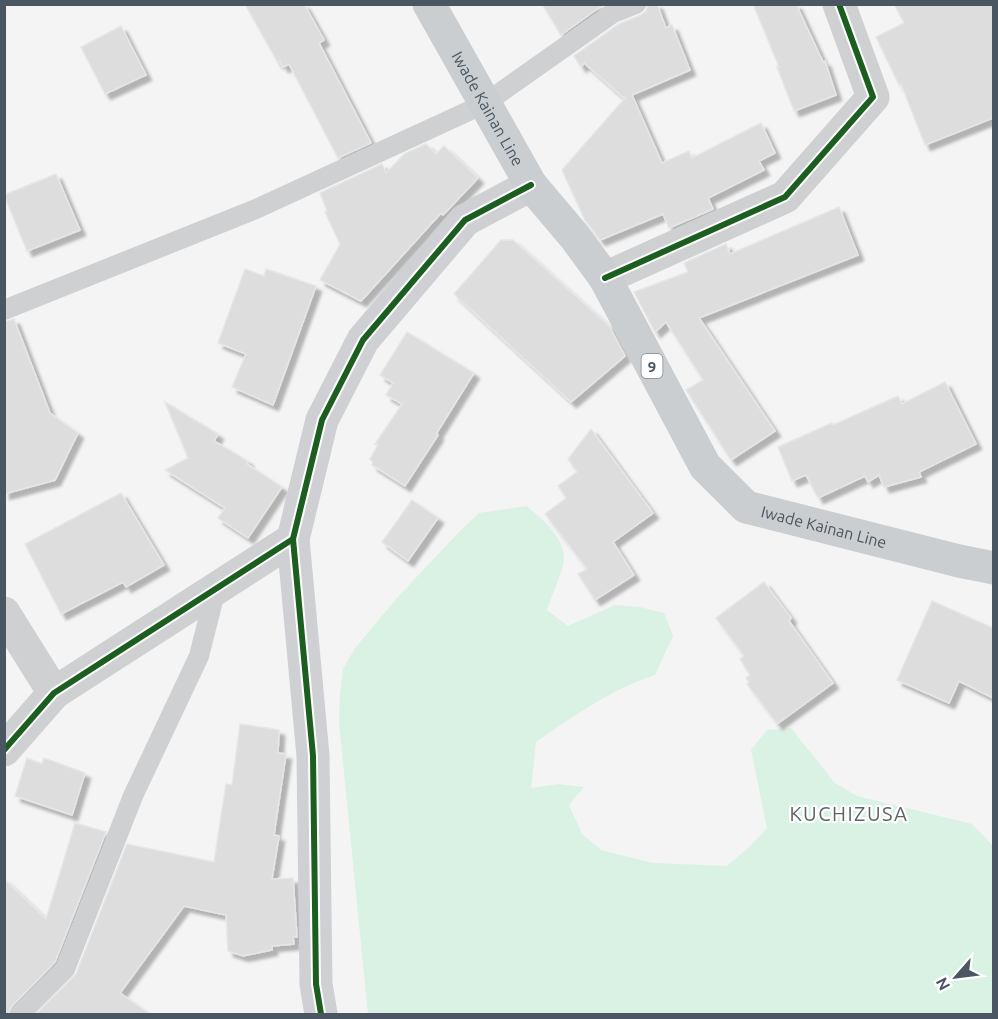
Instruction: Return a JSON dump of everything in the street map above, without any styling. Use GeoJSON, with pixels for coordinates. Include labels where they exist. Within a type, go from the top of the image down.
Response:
{"type":"FeatureCollection","features":[{"type":"Feature","properties":{"kind":"main road","name":"Iwade Kainan Line"},"geometry":{"type":"LineString","coordinates":[[429,4],[531,185],[575,237],[605,278],[705,466],[746,507],[799,522],[993,568]]}},
{"type":"Feature","properties":{"kind":"street"},"geometry":{"type":"LineString","coordinates":[[605,278],[785,197],[873,97],[839,4]]}},
{"type":"Feature","properties":{"kind":"street"},"geometry":{"type":"LineString","coordinates":[[321,1014],[316,984],[313,756],[293,539],[322,420],[363,340],[465,220],[531,185]]}},
{"type":"Feature","properties":{"kind":"street"},"geometry":{"type":"LineString","coordinates":[[4,750],[54,693],[293,539]]}},
{"type":"Feature","properties":{"kind":"street"},"geometry":{"type":"LineString","coordinates":[[4,613],[54,693]]}},
{"type":"Feature","properties":{"kind":"lane"},"geometry":{"type":"LineString","coordinates":[[4,310],[256,209],[484,104],[613,13],[636,4]]}},
{"type":"Feature","properties":{"kind":"lane"},"geometry":{"type":"LineString","coordinates":[[20,1014],[65,969],[133,796],[199,656],[216,589]]}},
{"type":"Feature","properties":{"kind":"green space"},"geometry":{"type":"Polygon","coordinates":[[[527,506],[553,532],[564,556],[547,610],[568,626],[615,605],[640,607],[664,613],[673,636],[655,675],[608,696],[536,742],[531,788],[558,784],[584,787],[569,805],[582,834],[601,850],[653,863],[727,866],[767,828],[751,750],[767,730],[791,728],[835,783],[857,796],[972,824],[993,846],[993,1014],[368,1014],[339,722],[343,669],[355,648],[397,598],[479,513],[527,506]]]}},
{"type":"Feature","properties":{"kind":"building"},"geometry":{"type":"Polygon","coordinates":[[[245,4],[304,4],[324,40],[319,43],[371,143],[338,158],[289,64],[283,67],[280,61],[278,63],[245,4]]]}},
{"type":"Feature","properties":{"kind":"building"},"geometry":{"type":"Polygon","coordinates":[[[542,4],[604,4],[561,35],[542,4]]]}},
{"type":"Feature","properties":{"kind":"building"},"geometry":{"type":"Polygon","coordinates":[[[648,4],[657,4],[666,28],[672,25],[690,70],[632,95],[662,163],[689,151],[692,158],[761,123],[775,153],[759,161],[764,170],[708,198],[713,209],[669,228],[663,214],[600,240],[585,220],[562,170],[626,97],[624,98],[584,63],[581,67],[574,56],[619,24],[641,15],[646,11],[648,4]]]}},
{"type":"Feature","properties":{"kind":"building"},"geometry":{"type":"Polygon","coordinates":[[[753,4],[796,4],[823,62],[825,61],[836,95],[794,111],[753,4]]]}},
{"type":"Feature","properties":{"kind":"building"},"geometry":{"type":"Polygon","coordinates":[[[894,4],[993,4],[993,118],[925,145],[901,84],[899,85],[876,37],[904,23],[894,4]]]}},
{"type":"Feature","properties":{"kind":"building"},"geometry":{"type":"Polygon","coordinates":[[[121,26],[146,75],[105,94],[81,47],[121,26]]]}},
{"type":"Feature","properties":{"kind":"building"},"geometry":{"type":"Polygon","coordinates":[[[426,144],[436,154],[444,146],[478,178],[443,215],[441,213],[361,301],[320,280],[340,244],[325,212],[327,211],[320,193],[382,164],[386,173],[404,154],[426,144]]]}},
{"type":"Feature","properties":{"kind":"building"},"geometry":{"type":"Polygon","coordinates":[[[56,174],[80,230],[27,251],[4,195],[56,174]]]}},
{"type":"Feature","properties":{"kind":"building"},"geometry":{"type":"Polygon","coordinates":[[[839,207],[858,255],[699,318],[775,431],[731,460],[686,390],[703,380],[666,322],[655,332],[634,292],[688,272],[684,263],[726,244],[730,254],[839,207]]]}},
{"type":"Feature","properties":{"kind":"building"},"geometry":{"type":"Polygon","coordinates":[[[501,240],[513,240],[609,326],[625,356],[571,402],[454,294],[501,240]]]}},
{"type":"Feature","properties":{"kind":"building"},"geometry":{"type":"Polygon","coordinates":[[[245,269],[264,276],[266,269],[316,286],[273,405],[232,387],[246,354],[218,343],[245,269]]]}},
{"type":"Feature","properties":{"kind":"building"},"geometry":{"type":"Polygon","coordinates":[[[14,319],[50,413],[78,433],[55,480],[4,494],[4,322],[14,319]]]}},
{"type":"Feature","properties":{"kind":"building"},"geometry":{"type":"Polygon","coordinates":[[[407,332],[474,373],[405,486],[372,465],[373,462],[370,459],[378,445],[375,444],[402,404],[386,395],[393,383],[380,375],[407,332]]]}},
{"type":"Feature","properties":{"kind":"building"},"geometry":{"type":"Polygon","coordinates":[[[945,382],[976,444],[919,472],[921,477],[884,487],[879,475],[868,482],[865,476],[818,498],[806,475],[792,481],[778,447],[898,396],[902,404],[945,382]]]}},
{"type":"Feature","properties":{"kind":"building"},"geometry":{"type":"Polygon","coordinates":[[[165,402],[218,434],[214,441],[248,461],[247,464],[282,487],[248,538],[218,518],[225,508],[165,470],[188,458],[165,402]]]}},
{"type":"Feature","properties":{"kind":"building"},"geometry":{"type":"Polygon","coordinates":[[[591,429],[653,513],[613,542],[634,575],[595,600],[578,574],[587,569],[545,514],[566,498],[558,486],[577,472],[568,459],[591,429]]]}},
{"type":"Feature","properties":{"kind":"building"},"geometry":{"type":"Polygon","coordinates":[[[121,493],[164,565],[126,587],[123,582],[61,614],[25,544],[121,493]]]}},
{"type":"Feature","properties":{"kind":"building"},"geometry":{"type":"Polygon","coordinates":[[[412,500],[438,518],[408,561],[382,542],[412,500]]]}},
{"type":"Feature","properties":{"kind":"building"},"geometry":{"type":"Polygon","coordinates":[[[764,582],[791,618],[789,621],[833,683],[777,724],[747,684],[749,682],[746,678],[750,675],[740,659],[744,656],[716,618],[764,582]]]}},
{"type":"Feature","properties":{"kind":"building"},"geometry":{"type":"Polygon","coordinates":[[[932,601],[993,628],[993,698],[959,681],[949,703],[897,680],[932,601]]]}},
{"type":"Feature","properties":{"kind":"building"},"geometry":{"type":"Polygon","coordinates":[[[240,724],[279,730],[278,753],[286,754],[274,835],[279,836],[272,879],[293,878],[297,937],[293,937],[294,944],[272,946],[272,950],[243,956],[228,951],[226,915],[184,906],[120,993],[150,1014],[36,1014],[76,974],[127,844],[214,862],[226,784],[232,785],[240,724]]]}},
{"type":"Feature","properties":{"kind":"building"},"geometry":{"type":"Polygon","coordinates":[[[27,758],[42,764],[44,758],[85,773],[72,815],[15,796],[27,758]]]}},
{"type":"Feature","properties":{"kind":"building"},"geometry":{"type":"Polygon","coordinates":[[[75,823],[106,832],[55,962],[12,1006],[8,1014],[4,1014],[4,879],[46,919],[75,823]]]}},
{"type":"Feature","properties":{"kind":"cycle path"},"geometry":{"type":"LineString","coordinates":[[605,278],[785,197],[873,97],[839,4]]}},
{"type":"Feature","properties":{"kind":"cycle path"},"geometry":{"type":"LineString","coordinates":[[321,1014],[316,984],[313,756],[293,539],[322,420],[363,340],[465,220],[531,185]]}},
{"type":"Feature","properties":{"kind":"cycle path"},"geometry":{"type":"LineString","coordinates":[[4,750],[54,693],[293,539]]}},
{"type":"Feature","properties":{"kind":"district","name":"KUCHIZUSA"},"geometry":{"type":"Point","coordinates":[849,813]}}]}
